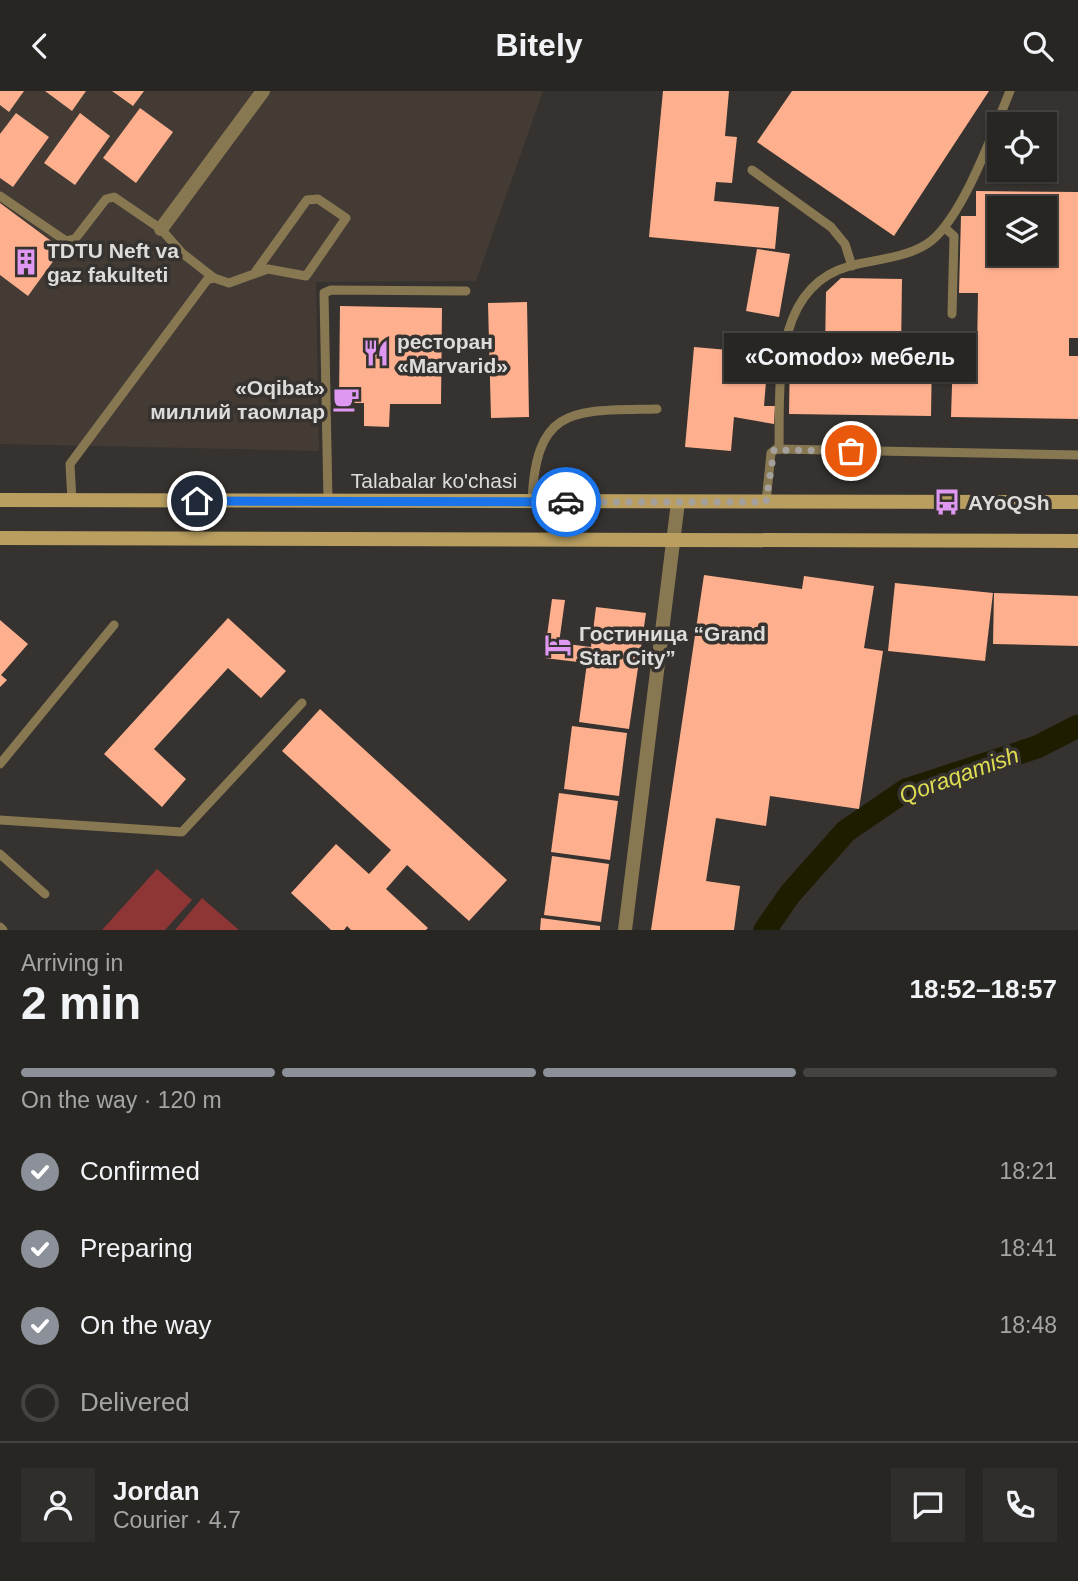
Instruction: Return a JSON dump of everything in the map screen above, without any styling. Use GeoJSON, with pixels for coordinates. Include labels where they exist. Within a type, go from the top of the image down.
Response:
{"type":"FeatureCollection","features":[{"type":"Feature","properties":{"kind":"main road","name":"Talabalar ko'chasi"},"geometry":{"type":"LineString","coordinates":[[0,500],[1078,502]]}},
{"type":"Feature","properties":{"kind":"main road"},"geometry":{"type":"LineString","coordinates":[[0,538],[1078,541]]}},
{"type":"Feature","properties":{"kind":"street"},"geometry":{"type":"LineString","coordinates":[[161,229],[264,91]]}},
{"type":"Feature","properties":{"kind":"street"},"geometry":{"type":"LineString","coordinates":[[625,930],[678,502]]}},
{"type":"Feature","properties":{"kind":"lane"},"geometry":{"type":"LineString","coordinates":[[779,449],[783,347],[792,319],[806,292],[815,283],[852,266],[924,246],[946,228],[1010,91]]}},
{"type":"Feature","properties":{"kind":"lane"},"geometry":{"type":"LineString","coordinates":[[752,170],[831,227],[845,244],[852,266]]}},
{"type":"Feature","properties":{"kind":"lane"},"geometry":{"type":"LineString","coordinates":[[0,196],[66,241],[75,239],[110,197],[161,229],[182,254],[214,278],[229,283],[256,271],[268,269],[302,276],[309,274],[346,218],[318,199],[307,200],[256,271]]}},
{"type":"Feature","properties":{"kind":"lane"},"geometry":{"type":"LineString","coordinates":[[946,228],[954,236],[952,314]]}},
{"type":"Feature","properties":{"kind":"lane"},"geometry":{"type":"LineString","coordinates":[[72,501],[70,464],[207,281],[214,278]]}},
{"type":"Feature","properties":{"kind":"lane"},"geometry":{"type":"LineString","coordinates":[[328,501],[324,293],[331,290],[466,291]]}},
{"type":"Feature","properties":{"kind":"lane"},"geometry":{"type":"LineString","coordinates":[[532,502],[535,460],[541,443],[557,424],[584,410],[657,409]]}},
{"type":"Feature","properties":{"kind":"lane"},"geometry":{"type":"LineString","coordinates":[[766,502],[771,453],[779,449],[1078,456]]}},
{"type":"Feature","properties":{"kind":"lane"},"geometry":{"type":"LineString","coordinates":[[0,764],[114,625]]}},
{"type":"Feature","properties":{"kind":"lane"},"geometry":{"type":"LineString","coordinates":[[0,820],[182,832],[302,703]]}},
{"type":"Feature","properties":{"kind":"lane"},"geometry":{"type":"LineString","coordinates":[[0,854],[45,894]]}},
{"type":"Feature","properties":{"kind":"shaded area"},"geometry":{"type":"Polygon","coordinates":[[[0,91],[543,91],[476,281],[316,282],[319,451],[0,444],[0,91]]]}},
{"type":"Feature","properties":{"kind":"shaded area"},"geometry":{"type":"Polygon","coordinates":[[[157,869],[192,900],[165,930],[102,930],[157,869]]]}},
{"type":"Feature","properties":{"kind":"shaded area"},"geometry":{"type":"Polygon","coordinates":[[[202,898],[239,930],[175,930],[202,898]]]}},
{"type":"Feature","properties":{"kind":"building"},"geometry":{"type":"Polygon","coordinates":[[[0,91],[24,91],[9,112],[0,105],[0,91]]]}},
{"type":"Feature","properties":{"kind":"building"},"geometry":{"type":"Polygon","coordinates":[[[45,91],[86,91],[72,111],[45,91]]]}},
{"type":"Feature","properties":{"kind":"building"},"geometry":{"type":"Polygon","coordinates":[[[112,91],[144,91],[133,106],[112,91]]]}},
{"type":"Feature","properties":{"kind":"building"},"geometry":{"type":"Polygon","coordinates":[[[663,91],[729,91],[725,136],[737,137],[732,183],[716,182],[714,201],[779,207],[775,249],[649,237],[663,91]]]}},
{"type":"Feature","properties":{"kind":"building"},"geometry":{"type":"Polygon","coordinates":[[[792,91],[989,91],[894,236],[757,142],[792,91]]]}},
{"type":"Feature","properties":{"kind":"building"},"geometry":{"type":"Polygon","coordinates":[[[140,108],[173,132],[136,183],[103,158],[140,108]]]}},
{"type":"Feature","properties":{"kind":"building"},"geometry":{"type":"Polygon","coordinates":[[[16,113],[49,137],[13,187],[0,178],[0,134],[16,113]]]}},
{"type":"Feature","properties":{"kind":"building"},"geometry":{"type":"Polygon","coordinates":[[[80,113],[110,136],[75,185],[44,163],[80,113]]]}},
{"type":"Feature","properties":{"kind":"building"},"geometry":{"type":"Polygon","coordinates":[[[976,191],[1078,192],[1078,338],[1069,338],[1069,356],[1078,356],[1078,419],[951,417],[953,354],[977,354],[978,293],[959,293],[961,216],[976,216],[976,191]]]}},
{"type":"Feature","properties":{"kind":"building","name":"TDTU Neft va gaz fakulteti"},"geometry":{"type":"Polygon","coordinates":[[[0,203],[62,249],[28,296],[0,275],[0,203]]]}},
{"type":"Feature","properties":{"kind":"building"},"geometry":{"type":"Polygon","coordinates":[[[757,249],[790,254],[779,317],[746,311],[757,249]]]}},
{"type":"Feature","properties":{"kind":"building"},"geometry":{"type":"Polygon","coordinates":[[[841,278],[902,279],[901,353],[932,354],[931,416],[789,414],[790,351],[825,352],[826,292],[841,278]]]}},
{"type":"Feature","properties":{"kind":"building"},"geometry":{"type":"Polygon","coordinates":[[[527,302],[529,417],[491,418],[488,303],[527,302]]]}},
{"type":"Feature","properties":{"kind":"building"},"geometry":{"type":"Polygon","coordinates":[[[340,306],[442,308],[441,404],[390,404],[389,427],[364,426],[364,403],[339,403],[340,306]]]}},
{"type":"Feature","properties":{"kind":"building"},"geometry":{"type":"Polygon","coordinates":[[[741,335],[756,336],[755,342],[769,344],[764,406],[775,406],[774,424],[734,417],[731,451],[685,447],[694,347],[740,351],[741,335]]]}},
{"type":"Feature","properties":{"kind":"building"},"geometry":{"type":"Polygon","coordinates":[[[704,575],[802,589],[804,576],[874,586],[864,648],[883,651],[859,809],[770,796],[766,826],[716,818],[706,881],[740,886],[734,930],[651,930],[704,575]]]}},
{"type":"Feature","properties":{"kind":"building"},"geometry":{"type":"Polygon","coordinates":[[[895,583],[993,593],[985,661],[888,651],[895,583]]]}},
{"type":"Feature","properties":{"kind":"building"},"geometry":{"type":"Polygon","coordinates":[[[994,593],[1078,596],[1078,646],[993,644],[994,593]]]}},
{"type":"Feature","properties":{"kind":"building"},"geometry":{"type":"Polygon","coordinates":[[[552,599],[565,600],[559,643],[591,647],[596,607],[646,613],[629,729],[579,722],[587,663],[544,658],[552,599]]]}},
{"type":"Feature","properties":{"kind":"building"},"geometry":{"type":"Polygon","coordinates":[[[228,618],[286,671],[261,698],[228,668],[154,749],[186,779],[162,807],[104,754],[228,618]]]}},
{"type":"Feature","properties":{"kind":"building"},"geometry":{"type":"Polygon","coordinates":[[[0,620],[28,644],[1,675],[7,680],[0,687],[0,620]]]}},
{"type":"Feature","properties":{"kind":"building"},"geometry":{"type":"Polygon","coordinates":[[[320,709],[507,880],[469,921],[407,865],[386,889],[428,928],[426,930],[351,930],[347,926],[344,930],[331,930],[291,893],[336,844],[369,874],[391,850],[282,751],[320,709]]]}},
{"type":"Feature","properties":{"kind":"building"},"geometry":{"type":"Polygon","coordinates":[[[572,726],[627,733],[619,796],[564,789],[572,726]]]}},
{"type":"Feature","properties":{"kind":"building"},"geometry":{"type":"Polygon","coordinates":[[[559,793],[618,801],[610,860],[551,852],[559,793]]]}},
{"type":"Feature","properties":{"kind":"building"},"geometry":{"type":"Polygon","coordinates":[[[552,856],[609,864],[601,922],[544,915],[552,856]]]}},
{"type":"Feature","properties":{"kind":"building"},"geometry":{"type":"Polygon","coordinates":[[[541,918],[600,926],[600,930],[540,930],[541,918]]]}},
{"type":"Feature","properties":{"kind":"waterway","name":"Qoraqamish"},"geometry":{"type":"LineString","coordinates":[[765,930],[790,894],[846,831],[906,790],[1037,747],[1078,726]]}},
{"type":"Feature","properties":{"kind":"way so far"},"geometry":{"type":"LineString","coordinates":[[566,502],[766,502],[771,453],[774,450],[851,451]]}},
{"type":"Feature","properties":{"kind":"place","name":"TDTU Neft va gaz fakulteti"},"geometry":{"type":"Point","coordinates":[26,262]}},
{"type":"Feature","properties":{"kind":"place","name":"ресторан «Marvarid»"},"geometry":{"type":"Point","coordinates":[376,353]}},
{"type":"Feature","properties":{"kind":"place","name":"«Oqibat» миллий таомлар"},"geometry":{"type":"Point","coordinates":[346,399]}},
{"type":"Feature","properties":{"kind":"place","name":"«Comodo» мебель"},"geometry":{"type":"Point","coordinates":[851,451]}},
{"type":"Feature","properties":{"kind":"place","name":"AYoQSh"},"geometry":{"type":"Point","coordinates":[947,502]}},
{"type":"Feature","properties":{"kind":"place","name":"Гостиница “Grand Star City”"},"geometry":{"type":"Point","coordinates":[558,645]}},
{"type":"Feature","properties":{"kind":"route"},"geometry":{"type":"LineString","coordinates":[[197,501],[566,502]]}}]}
